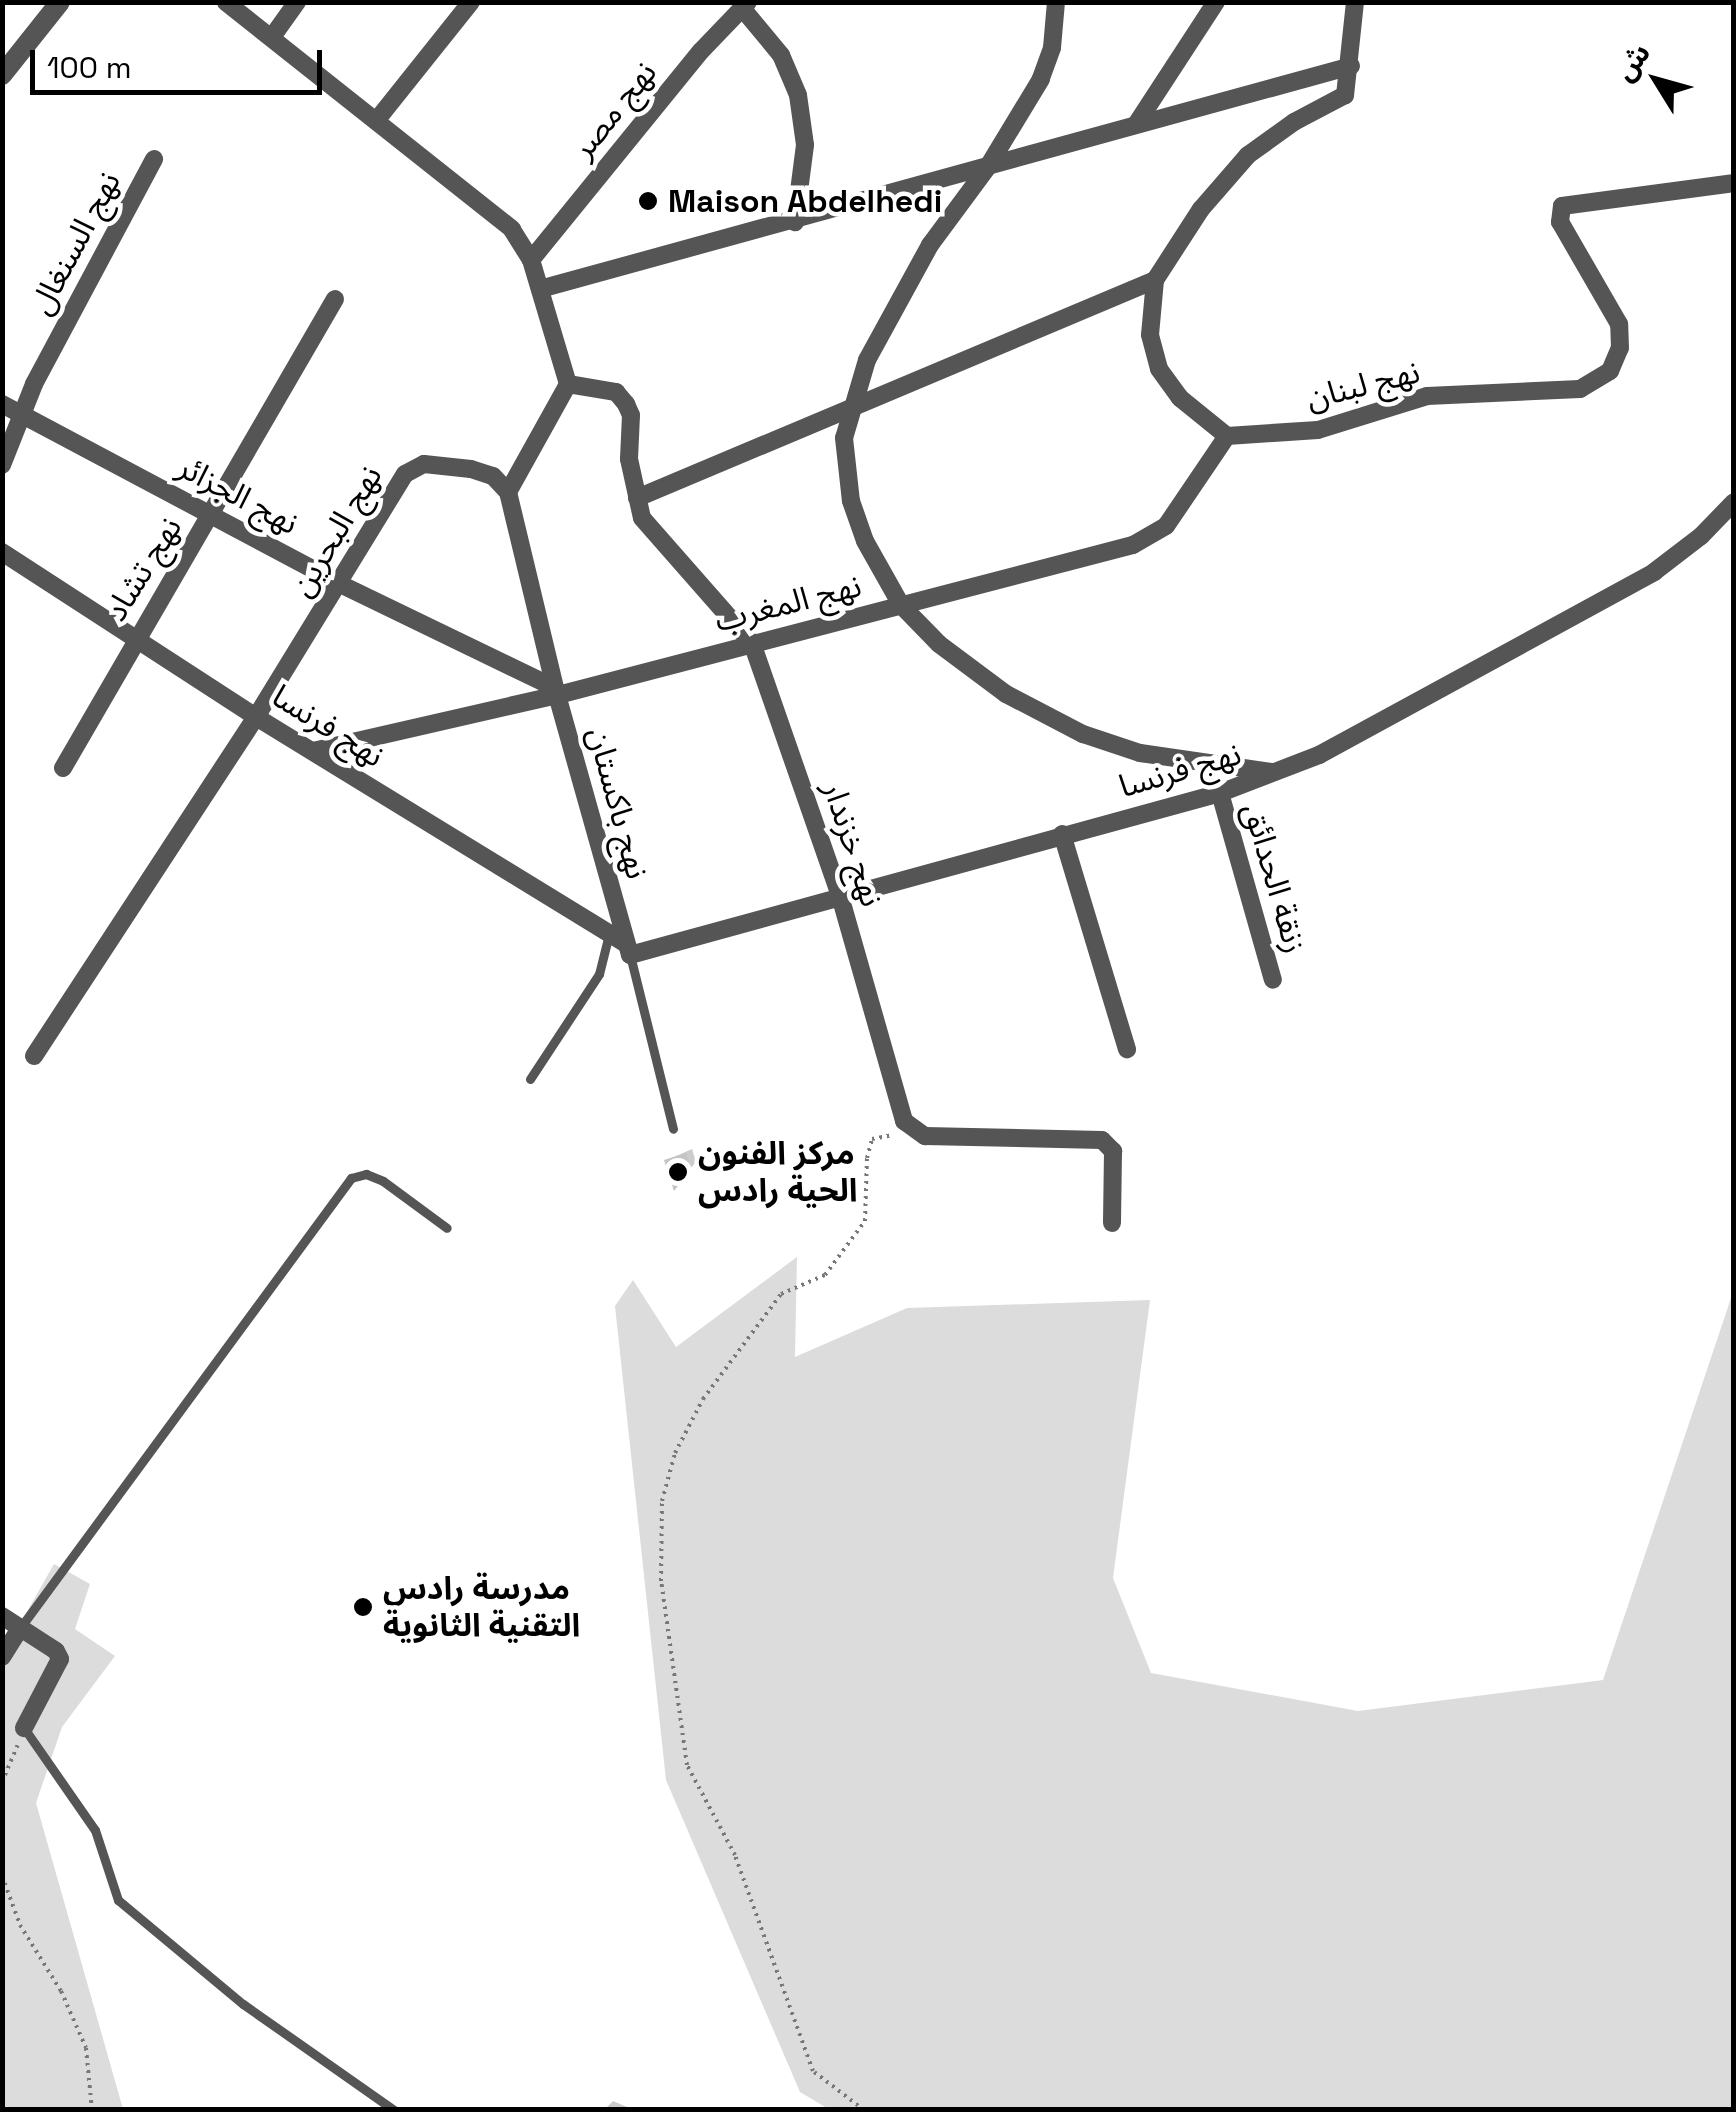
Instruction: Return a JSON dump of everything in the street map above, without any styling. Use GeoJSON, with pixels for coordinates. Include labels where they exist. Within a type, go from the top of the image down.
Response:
{"type":"FeatureCollection","features":[{"type":"Feature","properties":{"kind":"street"},"geometry":{"type":"LineString","coordinates":[[2,75],[60,2]]}},
{"type":"Feature","properties":{"kind":"street"},"geometry":{"type":"LineString","coordinates":[[226,2],[512,229],[531,260],[568,384],[508,492]]}},
{"type":"Feature","properties":{"kind":"street"},"geometry":{"type":"LineString","coordinates":[[272,37],[297,2]]}},
{"type":"Feature","properties":{"kind":"street"},"geometry":{"type":"LineString","coordinates":[[376,121],[470,2]]}},
{"type":"Feature","properties":{"kind":"street"},"geometry":{"type":"LineString","coordinates":[[1056,2],[1052,48],[1041,79],[987,168],[960,200],[903,289],[867,360],[844,438],[851,501],[865,541],[901,605],[967,668],[1006,694],[1083,734],[1140,753],[1274,772]]}},
{"type":"Feature","properties":{"kind":"street"},"geometry":{"type":"LineString","coordinates":[[1137,123],[1199,35],[1216,2]]}},
{"type":"Feature","properties":{"kind":"street"},"geometry":{"type":"LineString","coordinates":[[1228,436],[1180,398],[1159,370],[1150,335],[1156,280],[1201,209],[1248,155],[1294,122],[1345,95],[1355,2]]}},
{"type":"Feature","properties":{"kind":"street"},"geometry":{"type":"LineString","coordinates":[[745,5],[781,55],[798,94],[805,145],[795,222]]}},
{"type":"Feature","properties":{"kind":"street","name":"نهج مصر"},"geometry":{"type":"LineString","coordinates":[[531,260],[745,5]]}},
{"type":"Feature","properties":{"kind":"street"},"geometry":{"type":"LineString","coordinates":[[540,290],[1351,66]]}},
{"type":"Feature","properties":{"kind":"street","name":"نهج السنغال"},"geometry":{"type":"LineString","coordinates":[[2,465],[23,414],[154,159]]}},
{"type":"Feature","properties":{"kind":"street","name":"نهج لبنان"},"geometry":{"type":"LineString","coordinates":[[1228,436],[1318,430],[1427,396],[1580,389],[1610,371],[1620,348],[1619,324],[1560,222],[1562,206],[1734,183]]}},
{"type":"Feature","properties":{"kind":"street"},"geometry":{"type":"LineString","coordinates":[[638,498],[1156,280]]}},
{"type":"Feature","properties":{"kind":"street","name":"نهج تشاد"},"geometry":{"type":"LineString","coordinates":[[63,768],[136,636],[212,514],[335,299]]}},
{"type":"Feature","properties":{"kind":"street","name":"نهج خزندار"},"geometry":{"type":"LineString","coordinates":[[568,384],[616,392],[626,404],[631,415],[629,460],[642,518],[650,532],[752,642],[840,896],[904,1121],[912,1131]]}},
{"type":"Feature","properties":{"kind":"street","name":"نهج الجزائر"},"geometry":{"type":"LineString","coordinates":[[2,404],[340,584],[556,691]]}},
{"type":"Feature","properties":{"kind":"street","name":"نهج المغرب"},"geometry":{"type":"LineString","coordinates":[[313,751],[1150,539],[1181,506],[1228,436]]}},
{"type":"Feature","properties":{"kind":"street","name":"نهج البحرين"},"geometry":{"type":"LineString","coordinates":[[34,1056],[256,717],[414,465],[471,469],[493,476],[508,492]]}},
{"type":"Feature","properties":{"kind":"street","name":"نهج باكستان"},"geometry":{"type":"LineString","coordinates":[[508,492],[556,691],[628,950]]}},
{"type":"Feature","properties":{"kind":"street","name":"نهج فرنسا"},"geometry":{"type":"LineString","coordinates":[[2,552],[256,717],[610,934],[628,950],[1220,793],[1318,755],[1654,572],[1702,536],[1734,502]]}},
{"type":"Feature","properties":{"kind":"street","name":"زنقة الحدائق"},"geometry":{"type":"LineString","coordinates":[[1220,793],[1273,980]]}},
{"type":"Feature","properties":{"kind":"street"},"geometry":{"type":"LineString","coordinates":[[1062,834],[1126,1049]]}},
{"type":"Feature","properties":{"kind":"street"},"geometry":{"type":"LineString","coordinates":[[912,1131],[925,1136],[1102,1140],[1112,1151],[1112,1223]]}},
{"type":"Feature","properties":{"kind":"street"},"geometry":{"type":"LineString","coordinates":[[2,1616],[56,1652],[60,1659],[24,1728]]}},
{"type":"Feature","properties":{"kind":"street"},"geometry":{"type":"LineString","coordinates":[[2,1657],[20,1628]]}},
{"type":"Feature","properties":{"kind":"lane"},"geometry":{"type":"LineString","coordinates":[[530,1079],[598,974],[610,934]]}},
{"type":"Feature","properties":{"kind":"lane","name":"نهج باكستان"},"geometry":{"type":"LineString","coordinates":[[628,950],[673,1129]]}},
{"type":"Feature","properties":{"kind":"lane"},"geometry":{"type":"LineString","coordinates":[[20,1628],[351,1178],[366,1174],[383,1181],[447,1228]]}},
{"type":"Feature","properties":{"kind":"lane"},"geometry":{"type":"LineString","coordinates":[[24,1728],[96,1830],[118,1900],[243,2004],[394,2110]]}},
{"type":"Feature","properties":{"kind":"path"},"geometry":{"type":"LineString","coordinates":[[864,2110],[812,2071],[735,1855],[687,1766],[661,1580],[662,1501],[675,1453],[703,1399],[781,1294],[826,1276],[866,1221],[866,1158],[872,1139],[912,1131]]}},
{"type":"Feature","properties":{"kind":"path"},"geometry":{"type":"LineString","coordinates":[[2,1782],[24,1728]]}},
{"type":"Feature","properties":{"kind":"path"},"geometry":{"type":"LineString","coordinates":[[2,1876],[20,1924],[62,1991],[86,2048],[92,2110]]}},
{"type":"Feature","properties":{"kind":"shaded area"},"geometry":{"type":"Polygon","coordinates":[[[797,1257],[795,1357],[907,1308],[1150,1300],[1113,1578],[1151,1673],[1358,1711],[1603,1680],[1733,1292],[1733,2109],[830,2110],[800,2092],[666,1780],[615,1306],[633,1280],[676,1347],[797,1257]]]}},
{"type":"Feature","properties":{"kind":"shaded area"},"geometry":{"type":"Polygon","coordinates":[[[54,1564],[90,1584],[75,1629],[115,1656],[62,1727],[36,1803],[123,2109],[3,2109],[2,1633],[12,1638],[54,1564]]]}},
{"type":"Feature","properties":{"kind":"building","name":"مركز الفنون الحية رادس"},"geometry":{"type":"Polygon","coordinates":[[[686,1153],[691,1170],[674,1191],[664,1160],[686,1153]]]}},
{"type":"Feature","properties":{"kind":"place","name":"Maison Abdelhedi"},"geometry":{"type":"Point","coordinates":[648,201]}},
{"type":"Feature","properties":{"kind":"place","name":"مركز الفنون الحية رادس"},"geometry":{"type":"Point","coordinates":[678,1172]}},
{"type":"Feature","properties":{"kind":"place","name":"مدرسة رادس التقنية الثانوية"},"geometry":{"type":"Point","coordinates":[363,1607]}}]}
